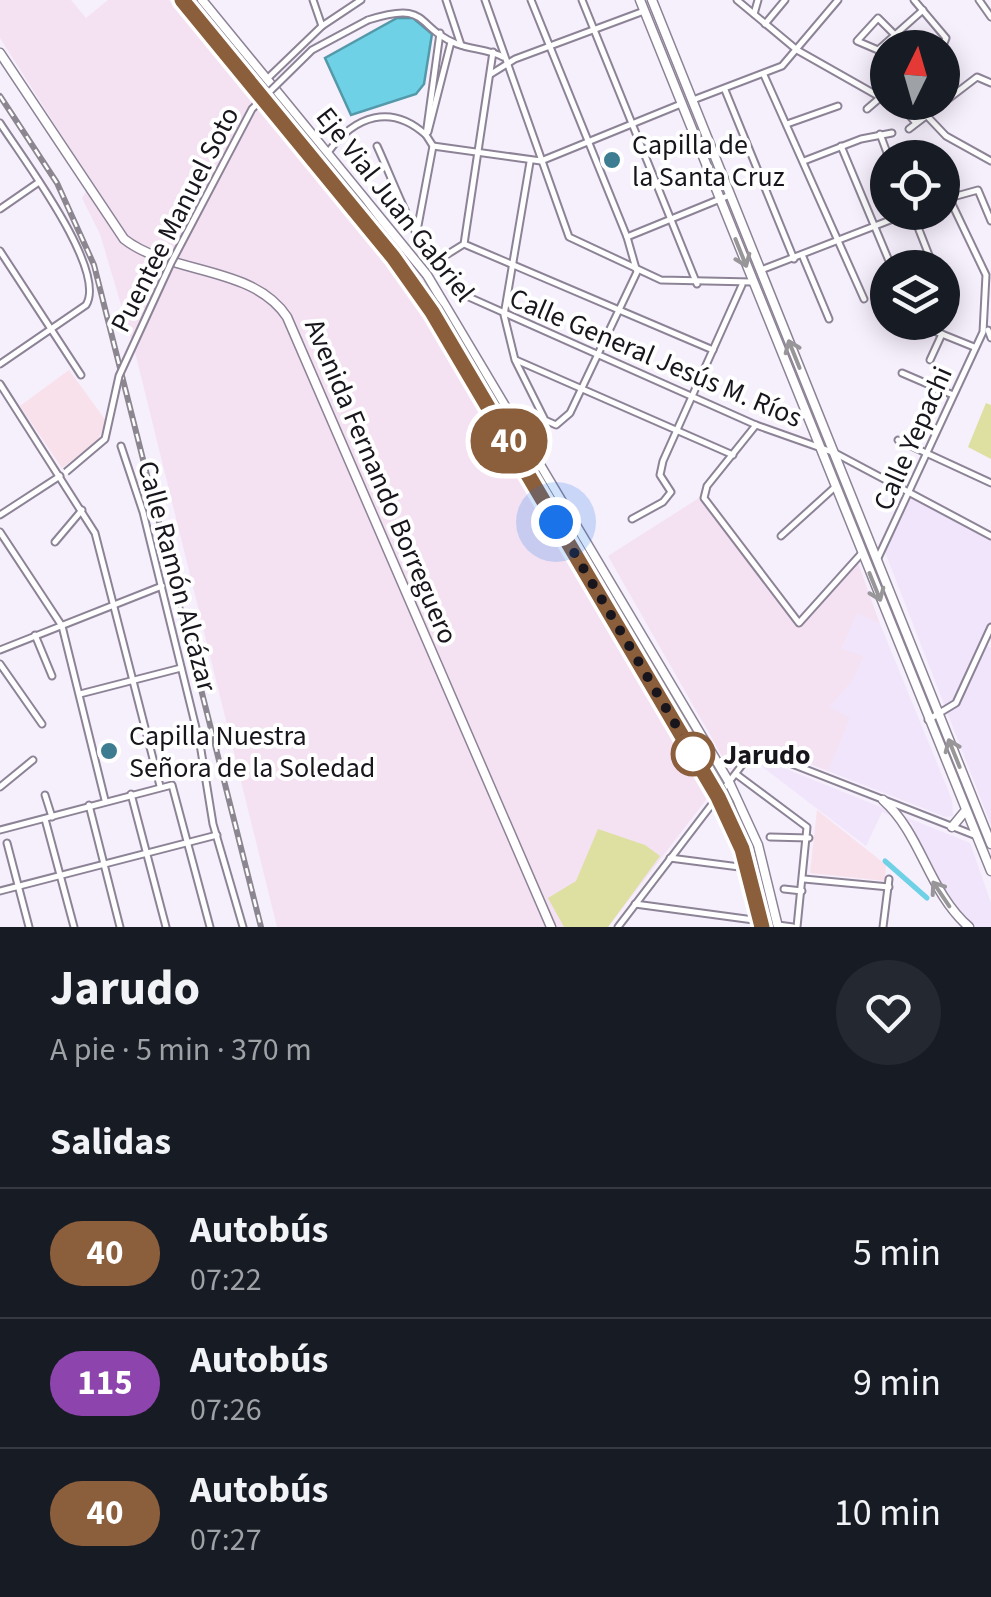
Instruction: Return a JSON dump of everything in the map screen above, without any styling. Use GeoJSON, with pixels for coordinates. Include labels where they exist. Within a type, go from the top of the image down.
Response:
{"type":"FeatureCollection","features":[{"type":"Feature","properties":{"kind":"main road","name":"Eje Vial Juan Gabriel"},"geometry":{"type":"LineString","coordinates":[[179,0],[205,27],[432,312],[718,797],[748,868],[758,924]]}},
{"type":"Feature","properties":{"kind":"main road","name":"Eje Vial Juan Gabriel"},"geometry":{"type":"LineString","coordinates":[[206,0],[329,150],[448,305],[732,778],[764,863],[778,926]]}},
{"type":"Feature","properties":{"kind":"main road"},"geometry":{"type":"LineString","coordinates":[[640,0],[719,200],[747,284],[818,446],[991,871]]}},
{"type":"Feature","properties":{"kind":"main road"},"geometry":{"type":"LineString","coordinates":[[644,12],[664,0]]}},
{"type":"Feature","properties":{"kind":"main road"},"geometry":{"type":"LineString","coordinates":[[653,4],[991,842]]}},
{"type":"Feature","properties":{"kind":"main road","name":"Avenida Fernando Borreguero"},"geometry":{"type":"LineString","coordinates":[[0,52],[124,239],[154,257],[258,292],[288,319],[549,924]]}},
{"type":"Feature","properties":{"kind":"main road"},"geometry":{"type":"LineString","coordinates":[[884,800],[901,818],[945,902],[969,927]]}},
{"type":"Feature","properties":{"kind":"main road"},"geometry":{"type":"LineString","coordinates":[[952,827],[966,810]]}},
{"type":"Feature","properties":{"kind":"main road"},"geometry":{"type":"LineString","coordinates":[[977,836],[991,842]]}},
{"type":"Feature","properties":{"kind":"street"},"geometry":{"type":"LineString","coordinates":[[312,0],[322,26]]}},
{"type":"Feature","properties":{"kind":"street"},"geometry":{"type":"LineString","coordinates":[[268,78],[322,26],[358,0]]}},
{"type":"Feature","properties":{"kind":"street"},"geometry":{"type":"LineString","coordinates":[[446,0],[461,45]]}},
{"type":"Feature","properties":{"kind":"street"},"geometry":{"type":"LineString","coordinates":[[485,0],[569,237],[636,272],[697,284],[747,284],[660,468],[671,492],[662,502],[632,519]]}},
{"type":"Feature","properties":{"kind":"street"},"geometry":{"type":"LineString","coordinates":[[530,162],[504,314],[515,360],[551,425],[566,419],[636,272],[627,237],[532,0]]}},
{"type":"Feature","properties":{"kind":"street"},"geometry":{"type":"LineString","coordinates":[[582,0],[697,284]]}},
{"type":"Feature","properties":{"kind":"street"},"geometry":{"type":"LineString","coordinates":[[738,0],[797,50],[870,91]]}},
{"type":"Feature","properties":{"kind":"street"},"geometry":{"type":"LineString","coordinates":[[754,14],[758,0]]}},
{"type":"Feature","properties":{"kind":"street"},"geometry":{"type":"LineString","coordinates":[[765,24],[785,0]]}},
{"type":"Feature","properties":{"kind":"street"},"geometry":{"type":"LineString","coordinates":[[692,101],[782,66],[838,0]]}},
{"type":"Feature","properties":{"kind":"street"},"geometry":{"type":"LineString","coordinates":[[914,0],[935,30]]}},
{"type":"Feature","properties":{"kind":"street"},"geometry":{"type":"LineString","coordinates":[[990,0],[981,2],[991,18]]}},
{"type":"Feature","properties":{"kind":"street","name":"Puentee Manuel Soto"},"geometry":{"type":"LineString","coordinates":[[0,516],[63,474],[104,440],[118,376],[171,263],[252,109],[312,50],[368,20],[405,8],[423,14],[440,34]]}},
{"type":"Feature","properties":{"kind":"street"},"geometry":{"type":"LineString","coordinates":[[899,30],[922,10]]}},
{"type":"Feature","properties":{"kind":"street"},"geometry":{"type":"LineString","coordinates":[[490,74],[505,60],[644,12]]}},
{"type":"Feature","properties":{"kind":"street"},"geometry":{"type":"LineString","coordinates":[[878,18],[894,34],[876,50],[858,41],[878,18]]}},
{"type":"Feature","properties":{"kind":"street"},"geometry":{"type":"LineString","coordinates":[[426,134],[440,34],[505,60]]}},
{"type":"Feature","properties":{"kind":"street"},"geometry":{"type":"LineString","coordinates":[[426,134],[434,122],[451,40]]}},
{"type":"Feature","properties":{"kind":"street"},"geometry":{"type":"LineString","coordinates":[[435,262],[464,244],[493,52]]}},
{"type":"Feature","properties":{"kind":"street"},"geometry":{"type":"LineString","coordinates":[[764,75],[864,299]]}},
{"type":"Feature","properties":{"kind":"street"},"geometry":{"type":"LineString","coordinates":[[960,92],[982,76],[991,83]]}},
{"type":"Feature","properties":{"kind":"street"},"geometry":{"type":"LineString","coordinates":[[724,90],[794,259]]}},
{"type":"Feature","properties":{"kind":"street"},"geometry":{"type":"LineString","coordinates":[[432,146],[541,161],[681,104]]}},
{"type":"Feature","properties":{"kind":"street"},"geometry":{"type":"LineString","coordinates":[[787,124],[838,106]]}},
{"type":"Feature","properties":{"kind":"street"},"geometry":{"type":"LineString","coordinates":[[329,150],[347,129],[380,115],[406,120],[426,134],[432,146],[417,232]]}},
{"type":"Feature","properties":{"kind":"street"},"geometry":{"type":"LineString","coordinates":[[909,129],[921,120]]}},
{"type":"Feature","properties":{"kind":"street"},"geometry":{"type":"LineString","coordinates":[[931,120],[946,136],[991,161]]}},
{"type":"Feature","properties":{"kind":"street"},"geometry":{"type":"LineString","coordinates":[[0,122],[82,253],[92,289],[90,300],[0,364]]}},
{"type":"Feature","properties":{"kind":"street"},"geometry":{"type":"LineString","coordinates":[[804,161],[841,146],[892,133]]}},
{"type":"Feature","properties":{"kind":"street"},"geometry":{"type":"LineString","coordinates":[[880,134],[882,140]]}},
{"type":"Feature","properties":{"kind":"street","name":"Calle General Jesús M. Ríos"},"geometry":{"type":"LineString","coordinates":[[377,146],[417,232],[456,290],[756,425],[835,453],[991,536]]}},
{"type":"Feature","properties":{"kind":"street"},"geometry":{"type":"LineString","coordinates":[[841,146],[870,213]]}},
{"type":"Feature","properties":{"kind":"street"},"geometry":{"type":"LineString","coordinates":[[0,208],[39,182]]}},
{"type":"Feature","properties":{"kind":"street"},"geometry":{"type":"LineString","coordinates":[[960,194],[976,189],[991,220]]}},
{"type":"Feature","properties":{"kind":"street"},"geometry":{"type":"LineString","coordinates":[[627,237],[730,195]]}},
{"type":"Feature","properties":{"kind":"street"},"geometry":{"type":"LineString","coordinates":[[960,224],[984,268],[989,299]]}},
{"type":"Feature","properties":{"kind":"street"},"geometry":{"type":"LineString","coordinates":[[761,270],[870,229]]}},
{"type":"Feature","properties":{"kind":"street"},"geometry":{"type":"LineString","coordinates":[[464,244],[713,350]]}},
{"type":"Feature","properties":{"kind":"street"},"geometry":{"type":"LineString","coordinates":[[0,252],[81,375]]}},
{"type":"Feature","properties":{"kind":"street"},"geometry":{"type":"LineString","coordinates":[[802,256],[828,319]]}},
{"type":"Feature","properties":{"kind":"street","name":"Calle Yepachi"},"geometry":{"type":"LineString","coordinates":[[877,560],[975,348],[987,331],[989,299]]}},
{"type":"Feature","properties":{"kind":"street"},"geometry":{"type":"LineString","coordinates":[[987,331],[991,338]]}},
{"type":"Feature","properties":{"kind":"street"},"geometry":{"type":"LineString","coordinates":[[930,360],[939,340]]}},
{"type":"Feature","properties":{"kind":"street"},"geometry":{"type":"LineString","coordinates":[[956,340],[975,348]]}},
{"type":"Feature","properties":{"kind":"street"},"geometry":{"type":"LineString","coordinates":[[515,360],[733,455]]}},
{"type":"Feature","properties":{"kind":"street"},"geometry":{"type":"LineString","coordinates":[[902,373],[953,395]]}},
{"type":"Feature","properties":{"kind":"street"},"geometry":{"type":"LineString","coordinates":[[0,384],[63,474],[95,533],[160,786]]}},
{"type":"Feature","properties":{"kind":"street"},"geometry":{"type":"LineString","coordinates":[[756,425],[704,492],[706,501],[800,623],[861,554]]}},
{"type":"Feature","properties":{"kind":"street"},"geometry":{"type":"LineString","coordinates":[[898,440],[991,483]]}},
{"type":"Feature","properties":{"kind":"street","name":"Calle Ramón Alcázar"},"geometry":{"type":"LineString","coordinates":[[121,446],[131,466],[162,586],[217,834],[243,927]]}},
{"type":"Feature","properties":{"kind":"street"},"geometry":{"type":"LineString","coordinates":[[781,536],[835,487]]}},
{"type":"Feature","properties":{"kind":"street"},"geometry":{"type":"LineString","coordinates":[[55,542],[82,510]]}},
{"type":"Feature","properties":{"kind":"street"},"geometry":{"type":"LineString","coordinates":[[0,532],[62,626],[105,800]]}},
{"type":"Feature","properties":{"kind":"street"},"geometry":{"type":"LineString","coordinates":[[0,650],[162,586]]}},
{"type":"Feature","properties":{"kind":"street"},"geometry":{"type":"LineString","coordinates":[[928,720],[956,703],[991,627]]}},
{"type":"Feature","properties":{"kind":"street"},"geometry":{"type":"LineString","coordinates":[[35,635],[52,676]]}},
{"type":"Feature","properties":{"kind":"street"},"geometry":{"type":"LineString","coordinates":[[0,664],[42,724]]}},
{"type":"Feature","properties":{"kind":"street"},"geometry":{"type":"LineString","coordinates":[[80,694],[181,668]]}},
{"type":"Feature","properties":{"kind":"street"},"geometry":{"type":"LineString","coordinates":[[618,927],[748,759],[765,754],[977,836]]}},
{"type":"Feature","properties":{"kind":"street"},"geometry":{"type":"LineString","coordinates":[[0,787],[33,760]]}},
{"type":"Feature","properties":{"kind":"street"},"geometry":{"type":"LineString","coordinates":[[732,778],[804,824],[808,838],[795,927],[778,926]]}},
{"type":"Feature","properties":{"kind":"street"},"geometry":{"type":"LineString","coordinates":[[0,819],[3,829],[160,786],[174,786],[210,927]]}},
{"type":"Feature","properties":{"kind":"street"},"geometry":{"type":"LineString","coordinates":[[131,794],[166,927]]}},
{"type":"Feature","properties":{"kind":"street"},"geometry":{"type":"LineString","coordinates":[[45,795],[74,927]]}},
{"type":"Feature","properties":{"kind":"street"},"geometry":{"type":"LineString","coordinates":[[89,805],[120,927]]}},
{"type":"Feature","properties":{"kind":"street"},"geometry":{"type":"LineString","coordinates":[[0,891],[217,834]]}},
{"type":"Feature","properties":{"kind":"street"},"geometry":{"type":"LineString","coordinates":[[770,836],[808,838]]}},
{"type":"Feature","properties":{"kind":"street"},"geometry":{"type":"LineString","coordinates":[[7,842],[28,927]]}},
{"type":"Feature","properties":{"kind":"street"},"geometry":{"type":"LineString","coordinates":[[670,858],[748,868]]}},
{"type":"Feature","properties":{"kind":"street"},"geometry":{"type":"LineString","coordinates":[[804,878],[889,883],[883,927]]}},
{"type":"Feature","properties":{"kind":"street"},"geometry":{"type":"LineString","coordinates":[[784,889],[802,891]]}},
{"type":"Feature","properties":{"kind":"street"},"geometry":{"type":"LineString","coordinates":[[635,904],[758,924]]}},
{"type":"Feature","properties":{"kind":"shaded area"},"geometry":{"type":"Polygon","coordinates":[[[0,0],[71,0],[86,18],[108,0],[169,0],[417,298],[709,796],[608,927],[277,927],[135,352],[100,234],[82,198],[92,183],[0,38],[0,0]]]}},
{"type":"Feature","properties":{"kind":"shaded area"},"geometry":{"type":"Polygon","coordinates":[[[69,370],[106,421],[98,440],[62,468],[20,406],[69,370]]]}},
{"type":"Feature","properties":{"kind":"shaded area"},"geometry":{"type":"Polygon","coordinates":[[[908,496],[991,540],[991,628],[985,644],[991,648],[991,825],[882,544],[908,496]]]}},
{"type":"Feature","properties":{"kind":"shaded area"},"geometry":{"type":"Polygon","coordinates":[[[699,498],[801,623],[858,563],[880,624],[857,613],[842,649],[864,656],[852,681],[829,707],[850,718],[828,771],[763,746],[746,751],[730,770],[608,556],[699,498]]]}},
{"type":"Feature","properties":{"kind":"shaded area"},"geometry":{"type":"Polygon","coordinates":[[[857,612],[880,624],[952,800],[953,816],[946,817],[828,771],[849,719],[828,707],[852,681],[864,656],[842,650],[857,612]]]}},
{"type":"Feature","properties":{"kind":"shaded area"},"geometry":{"type":"Polygon","coordinates":[[[766,761],[970,843],[991,903],[991,927],[974,927],[951,905],[923,855],[912,823],[882,812],[866,846],[756,762],[766,761]]]}},
{"type":"Feature","properties":{"kind":"shaded area"},"geometry":{"type":"Polygon","coordinates":[[[817,810],[886,865],[885,881],[810,873],[817,810]]]}},
{"type":"Feature","properties":{"kind":"green space"},"geometry":{"type":"Polygon","coordinates":[[[986,403],[991,405],[991,459],[968,447],[986,403]]]}},
{"type":"Feature","properties":{"kind":"green space"},"geometry":{"type":"Polygon","coordinates":[[[598,829],[645,845],[660,856],[608,927],[564,927],[548,898],[576,881],[598,829]]]}},
{"type":"Feature","properties":{"kind":"water"},"geometry":{"type":"Polygon","coordinates":[[[397,18],[413,18],[432,34],[424,84],[416,94],[351,115],[325,58],[397,18]]]}},
{"type":"Feature","properties":{"kind":"waterway"},"geometry":{"type":"LineString","coordinates":[[885,861],[927,898]]}},
{"type":"Feature","properties":{"kind":"railway"},"geometry":{"type":"LineString","coordinates":[[193,0],[362,205],[440,308],[731,802],[751,855],[768,927]]}},
{"type":"Feature","properties":{"kind":"railway"},"geometry":{"type":"LineString","coordinates":[[0,96],[57,183],[94,265],[261,927]]}},
{"type":"Feature","properties":{"kind":"bus line","name":"40"},"geometry":{"type":"LineString","coordinates":[[182,0],[393,257],[432,312],[718,797],[742,849],[762,927]]}},
{"type":"Feature","properties":{"kind":"place","name":"Capilla de la Santa Cruz"},"geometry":{"type":"Point","coordinates":[612,160]}},
{"type":"Feature","properties":{"kind":"place","name":"Capilla Nuestra Señora de la Soledad"},"geometry":{"type":"Point","coordinates":[109,751]}},
{"type":"Feature","properties":{"kind":"place","name":"Jarudo"},"geometry":{"type":"Point","coordinates":[693,754]}},
{"type":"Feature","properties":{"kind":"route"},"geometry":{"type":"LineString","coordinates":[[556,522],[696,759],[693,754]]}}]}
